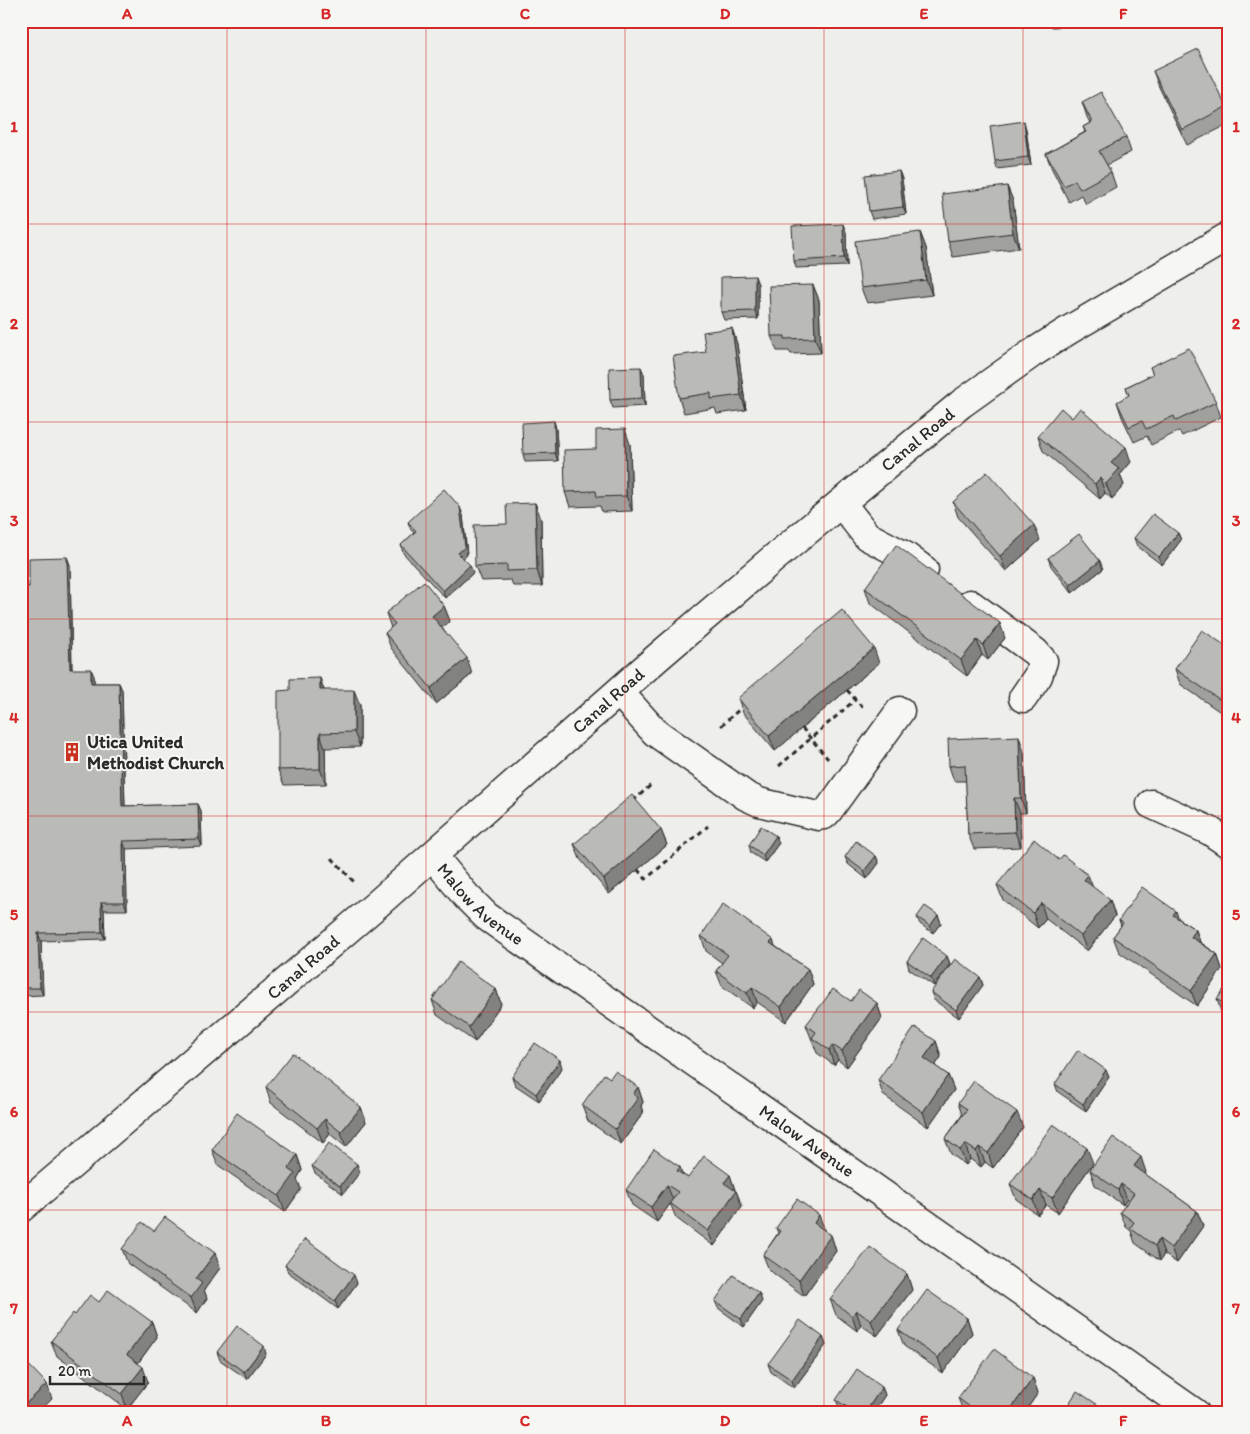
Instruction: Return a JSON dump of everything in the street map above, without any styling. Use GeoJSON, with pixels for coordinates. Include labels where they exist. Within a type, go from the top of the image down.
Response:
{"type":"FeatureCollection","features":[{"type":"Feature","properties":{"kind":"street","name":"Canal Road"},"geometry":{"type":"LineString","coordinates":[[21,1208],[433,856],[619,692],[841,503],[961,404],[1031,354],[1118,300],[1229,236]]}},
{"type":"Feature","properties":{"kind":"street"},"geometry":{"type":"LineString","coordinates":[[841,503],[868,536],[905,556],[1035,652],[1043,661],[1038,676],[1023,698]]}},
{"type":"Feature","properties":{"kind":"street"},"geometry":{"type":"LineString","coordinates":[[619,692],[655,732],[746,796],[760,802],[818,816],[824,815],[828,811],[900,711]]}},
{"type":"Feature","properties":{"kind":"street"},"geometry":{"type":"LineString","coordinates":[[1151,804],[1210,831],[1229,844]]}},
{"type":"Feature","properties":{"kind":"street","name":"Malow Avenue"},"geometry":{"type":"LineString","coordinates":[[433,856],[466,896],[486,916],[1195,1413]]}},
{"type":"Feature","properties":{"kind":"path"},"geometry":{"type":"LineString","coordinates":[[847,690],[864,710]]}},
{"type":"Feature","properties":{"kind":"path"},"geometry":{"type":"LineString","coordinates":[[778,766],[855,700]]}},
{"type":"Feature","properties":{"kind":"path"},"geometry":{"type":"LineString","coordinates":[[721,726],[745,704]]}},
{"type":"Feature","properties":{"kind":"path"},"geometry":{"type":"LineString","coordinates":[[802,728],[828,759]]}},
{"type":"Feature","properties":{"kind":"path"},"geometry":{"type":"LineString","coordinates":[[633,802],[651,785]]}},
{"type":"Feature","properties":{"kind":"path"},"geometry":{"type":"LineString","coordinates":[[638,870],[646,879],[708,826]]}},
{"type":"Feature","properties":{"kind":"path"},"geometry":{"type":"LineString","coordinates":[[332,858],[354,882]]}},
{"type":"Feature","properties":{"kind":"building"},"geometry":{"type":"Polygon","coordinates":[[[1198,49],[1226,107],[1182,130],[1153,71],[1198,49]]]}},
{"type":"Feature","properties":{"kind":"building"},"geometry":{"type":"Polygon","coordinates":[[[1101,92],[1126,137],[1099,151],[1111,172],[1080,189],[1075,180],[1064,186],[1046,154],[1086,132],[1083,127],[1092,122],[1082,102],[1101,92]]]}},
{"type":"Feature","properties":{"kind":"building"},"geometry":{"type":"Polygon","coordinates":[[[1024,121],[1028,157],[995,161],[990,126],[1024,121]]]}},
{"type":"Feature","properties":{"kind":"building"},"geometry":{"type":"Polygon","coordinates":[[[899,171],[903,207],[869,211],[865,175],[899,171]]]}},
{"type":"Feature","properties":{"kind":"building"},"geometry":{"type":"Polygon","coordinates":[[[1007,186],[1013,233],[948,241],[942,194],[1007,186]]]}},
{"type":"Feature","properties":{"kind":"building"},"geometry":{"type":"Polygon","coordinates":[[[843,224],[844,258],[794,261],[792,226],[843,224]]]}},
{"type":"Feature","properties":{"kind":"building"},"geometry":{"type":"Polygon","coordinates":[[[920,232],[926,280],[861,288],[855,241],[920,232]]]}},
{"type":"Feature","properties":{"kind":"building"},"geometry":{"type":"Polygon","coordinates":[[[755,276],[755,311],[721,312],[721,277],[755,276]]]}},
{"type":"Feature","properties":{"kind":"building"},"geometry":{"type":"Polygon","coordinates":[[[813,285],[815,338],[785,339],[785,336],[771,336],[769,286],[813,285]]]}},
{"type":"Feature","properties":{"kind":"building"},"geometry":{"type":"Polygon","coordinates":[[[732,328],[741,395],[711,399],[711,393],[679,398],[673,356],[706,352],[703,332],[732,328]]]}},
{"type":"Feature","properties":{"kind":"building"},"geometry":{"type":"Polygon","coordinates":[[[1189,348],[1216,402],[1176,421],[1174,416],[1146,429],[1142,421],[1129,427],[1117,402],[1129,395],[1126,387],[1153,374],[1150,367],[1189,348]]]}},
{"type":"Feature","properties":{"kind":"building"},"geometry":{"type":"Polygon","coordinates":[[[641,367],[642,398],[610,400],[609,368],[641,367]]]}},
{"type":"Feature","properties":{"kind":"building"},"geometry":{"type":"Polygon","coordinates":[[[1061,408],[1072,418],[1080,408],[1126,447],[1111,463],[1119,469],[1106,484],[1100,478],[1095,484],[1038,436],[1061,408]]]}},
{"type":"Feature","properties":{"kind":"building"},"geometry":{"type":"Polygon","coordinates":[[[554,421],[555,453],[523,454],[522,423],[554,421]]]}},
{"type":"Feature","properties":{"kind":"building"},"geometry":{"type":"Polygon","coordinates":[[[625,429],[626,496],[597,497],[596,491],[565,492],[564,450],[596,449],[596,430],[625,429]]]}},
{"type":"Feature","properties":{"kind":"building"},"geometry":{"type":"Polygon","coordinates":[[[1229,462],[1229,474],[1224,465],[1229,462]]]}},
{"type":"Feature","properties":{"kind":"building"},"geometry":{"type":"Polygon","coordinates":[[[987,472],[1034,525],[1000,556],[953,502],[987,472]]]}},
{"type":"Feature","properties":{"kind":"building"},"geometry":{"type":"Polygon","coordinates":[[[444,489],[460,507],[465,547],[458,553],[470,565],[443,591],[401,545],[416,531],[408,522],[444,489]]]}},
{"type":"Feature","properties":{"kind":"building"},"geometry":{"type":"Polygon","coordinates":[[[535,503],[537,570],[507,571],[507,565],[475,566],[474,525],[507,524],[506,504],[535,503]]]}},
{"type":"Feature","properties":{"kind":"building"},"geometry":{"type":"Polygon","coordinates":[[[1153,514],[1178,533],[1159,557],[1134,538],[1153,514]]]}},
{"type":"Feature","properties":{"kind":"building"},"geometry":{"type":"Polygon","coordinates":[[[1079,534],[1100,561],[1070,585],[1048,558],[1079,534]]]}},
{"type":"Feature","properties":{"kind":"building"},"geometry":{"type":"Polygon","coordinates":[[[896,545],[1000,623],[983,645],[977,640],[961,660],[865,588],[896,545]]]}},
{"type":"Feature","properties":{"kind":"building","name":"Utica United Methodist Church"},"geometry":{"type":"Polygon","coordinates":[[[67,557],[70,669],[91,669],[91,683],[119,683],[122,806],[198,804],[199,839],[123,841],[124,902],[101,902],[102,932],[38,933],[40,988],[21,988],[21,587],[29,587],[29,558],[67,557]]]}},
{"type":"Feature","properties":{"kind":"building"},"geometry":{"type":"Polygon","coordinates":[[[424,581],[444,606],[432,616],[467,658],[431,688],[385,633],[395,624],[386,613],[424,581]]]}},
{"type":"Feature","properties":{"kind":"building"},"geometry":{"type":"Polygon","coordinates":[[[842,610],[874,648],[769,736],[738,698],[842,610]]]}},
{"type":"Feature","properties":{"kind":"building"},"geometry":{"type":"Polygon","coordinates":[[[1202,630],[1229,648],[1229,706],[1175,669],[1202,630]]]}},
{"type":"Feature","properties":{"kind":"building"},"geometry":{"type":"Polygon","coordinates":[[[320,678],[320,690],[354,690],[354,732],[320,733],[320,769],[278,770],[278,691],[290,690],[290,679],[320,678]]]}},
{"type":"Feature","properties":{"kind":"building"},"geometry":{"type":"Polygon","coordinates":[[[1019,736],[1021,798],[1014,798],[1015,832],[968,834],[965,765],[949,766],[948,739],[1019,736]]]}},
{"type":"Feature","properties":{"kind":"building"},"geometry":{"type":"Polygon","coordinates":[[[632,795],[661,830],[604,879],[574,844],[632,795]]]}},
{"type":"Feature","properties":{"kind":"building"},"geometry":{"type":"Polygon","coordinates":[[[761,826],[776,836],[763,855],[749,845],[761,826]]]}},
{"type":"Feature","properties":{"kind":"building"},"geometry":{"type":"Polygon","coordinates":[[[1034,839],[1059,860],[1063,855],[1088,875],[1084,880],[1110,900],[1081,936],[1041,903],[1033,913],[997,885],[1034,839]]]}},
{"type":"Feature","properties":{"kind":"building"},"geometry":{"type":"Polygon","coordinates":[[[856,841],[876,856],[864,871],[845,857],[856,841]]]}},
{"type":"Feature","properties":{"kind":"building"},"geometry":{"type":"Polygon","coordinates":[[[1142,887],[1176,911],[1173,915],[1196,930],[1191,937],[1217,954],[1191,991],[1113,937],[1123,923],[1119,920],[1142,887]]]}},
{"type":"Feature","properties":{"kind":"building"},"geometry":{"type":"Polygon","coordinates":[[[723,904],[773,940],[770,943],[808,969],[781,1007],[752,987],[747,993],[716,971],[728,955],[701,936],[723,904]]]}},
{"type":"Feature","properties":{"kind":"building"},"geometry":{"type":"Polygon","coordinates":[[[925,906],[938,915],[930,926],[917,917],[925,906]]]}},
{"type":"Feature","properties":{"kind":"building"},"geometry":{"type":"Polygon","coordinates":[[[923,938],[947,956],[931,978],[907,961],[923,938]]]}},
{"type":"Feature","properties":{"kind":"building"},"geometry":{"type":"Polygon","coordinates":[[[955,959],[980,977],[956,1010],[931,992],[955,959]]]}},
{"type":"Feature","properties":{"kind":"building"},"geometry":{"type":"Polygon","coordinates":[[[458,962],[496,989],[469,1027],[432,1000],[458,962]]]}},
{"type":"Feature","properties":{"kind":"building"},"geometry":{"type":"Polygon","coordinates":[[[1229,983],[1229,1008],[1217,999],[1229,983]]]}},
{"type":"Feature","properties":{"kind":"building"},"geometry":{"type":"Polygon","coordinates":[[[833,989],[851,1001],[859,990],[877,1003],[842,1051],[832,1045],[829,1050],[812,1038],[816,1032],[806,1025],[833,989]]]}},
{"type":"Feature","properties":{"kind":"building"},"geometry":{"type":"Polygon","coordinates":[[[915,1027],[936,1041],[924,1058],[948,1075],[923,1112],[878,1080],[915,1027]]]}},
{"type":"Feature","properties":{"kind":"building"},"geometry":{"type":"Polygon","coordinates":[[[535,1043],[560,1060],[536,1094],[512,1077],[535,1043]]]}},
{"type":"Feature","properties":{"kind":"building"},"geometry":{"type":"Polygon","coordinates":[[[1078,1050],[1106,1070],[1083,1104],[1055,1084],[1078,1050]]]}},
{"type":"Feature","properties":{"kind":"building"},"geometry":{"type":"Polygon","coordinates":[[[293,1053],[361,1107],[341,1132],[325,1119],[317,1128],[266,1087],[293,1053]]]}},
{"type":"Feature","properties":{"kind":"building"},"geometry":{"type":"Polygon","coordinates":[[[615,1071],[638,1087],[633,1094],[638,1098],[615,1129],[582,1105],[604,1074],[610,1078],[615,1071]]]}},
{"type":"Feature","properties":{"kind":"building"},"geometry":{"type":"Polygon","coordinates":[[[974,1081],[1017,1112],[988,1153],[979,1147],[976,1151],[965,1144],[960,1150],[945,1139],[967,1109],[958,1103],[974,1081]]]}},
{"type":"Feature","properties":{"kind":"building"},"geometry":{"type":"Polygon","coordinates":[[[237,1113],[297,1155],[288,1169],[295,1174],[279,1196],[212,1150],[237,1113]]]}},
{"type":"Feature","properties":{"kind":"building"},"geometry":{"type":"Polygon","coordinates":[[[1053,1124],[1087,1148],[1052,1198],[1040,1190],[1033,1200],[1010,1184],[1053,1124]]]}},
{"type":"Feature","properties":{"kind":"building"},"geometry":{"type":"Polygon","coordinates":[[[1113,1137],[1141,1157],[1134,1166],[1197,1211],[1171,1248],[1159,1239],[1155,1246],[1130,1228],[1134,1222],[1120,1212],[1134,1193],[1121,1184],[1118,1190],[1090,1170],[1113,1137]]]}},
{"type":"Feature","properties":{"kind":"building"},"geometry":{"type":"Polygon","coordinates":[[[329,1143],[357,1164],[340,1186],[312,1166],[329,1143]]]}},
{"type":"Feature","properties":{"kind":"building"},"geometry":{"type":"Polygon","coordinates":[[[654,1149],[680,1167],[677,1171],[688,1178],[704,1156],[730,1175],[724,1183],[736,1191],[708,1231],[670,1203],[678,1192],[667,1185],[651,1207],[626,1190],[654,1149]]]}},
{"type":"Feature","properties":{"kind":"building"},"geometry":{"type":"Polygon","coordinates":[[[797,1199],[819,1215],[814,1223],[831,1235],[799,1280],[763,1255],[780,1231],[776,1228],[797,1199]]]}},
{"type":"Feature","properties":{"kind":"building"},"geometry":{"type":"Polygon","coordinates":[[[165,1217],[215,1253],[196,1279],[202,1283],[191,1298],[122,1249],[142,1222],[154,1231],[165,1217]]]}},
{"type":"Feature","properties":{"kind":"building"},"geometry":{"type":"Polygon","coordinates":[[[305,1239],[354,1275],[335,1301],[285,1265],[305,1239]]]}},
{"type":"Feature","properties":{"kind":"building"},"geometry":{"type":"Polygon","coordinates":[[[870,1247],[907,1274],[871,1321],[856,1310],[852,1316],[830,1299],[870,1247]]]}},
{"type":"Feature","properties":{"kind":"building"},"geometry":{"type":"Polygon","coordinates":[[[733,1275],[759,1293],[741,1319],[715,1301],[733,1275]]]}},
{"type":"Feature","properties":{"kind":"building"},"geometry":{"type":"Polygon","coordinates":[[[108,1290],[152,1322],[127,1355],[143,1367],[122,1394],[51,1341],[90,1295],[99,1302],[108,1290]]]}},
{"type":"Feature","properties":{"kind":"building"},"geometry":{"type":"Polygon","coordinates":[[[927,1290],[967,1318],[938,1358],[898,1330],[927,1290]]]}},
{"type":"Feature","properties":{"kind":"building"},"geometry":{"type":"Polygon","coordinates":[[[800,1320],[823,1337],[792,1380],[768,1364],[800,1320]]]}},
{"type":"Feature","properties":{"kind":"building"},"geometry":{"type":"Polygon","coordinates":[[[237,1326],[264,1346],[244,1372],[217,1352],[237,1326]]]}},
{"type":"Feature","properties":{"kind":"building"},"geometry":{"type":"Polygon","coordinates":[[[994,1349],[1033,1378],[1008,1413],[978,1413],[958,1398],[994,1349]]]}},
{"type":"Feature","properties":{"kind":"building"},"geometry":{"type":"Polygon","coordinates":[[[21,1357],[47,1384],[21,1408],[21,1357]]]}},
{"type":"Feature","properties":{"kind":"building"},"geometry":{"type":"Polygon","coordinates":[[[857,1369],[882,1387],[865,1413],[856,1413],[836,1400],[857,1369]]]}},
{"type":"Feature","properties":{"kind":"building"},"geometry":{"type":"Polygon","coordinates":[[[1077,1391],[1110,1413],[1063,1413],[1077,1391]]]}},
{"type":"Feature","properties":{"kind":"place","name":"Utica United Methodist Church"},"geometry":{"type":"Point","coordinates":[72,752]}}]}
